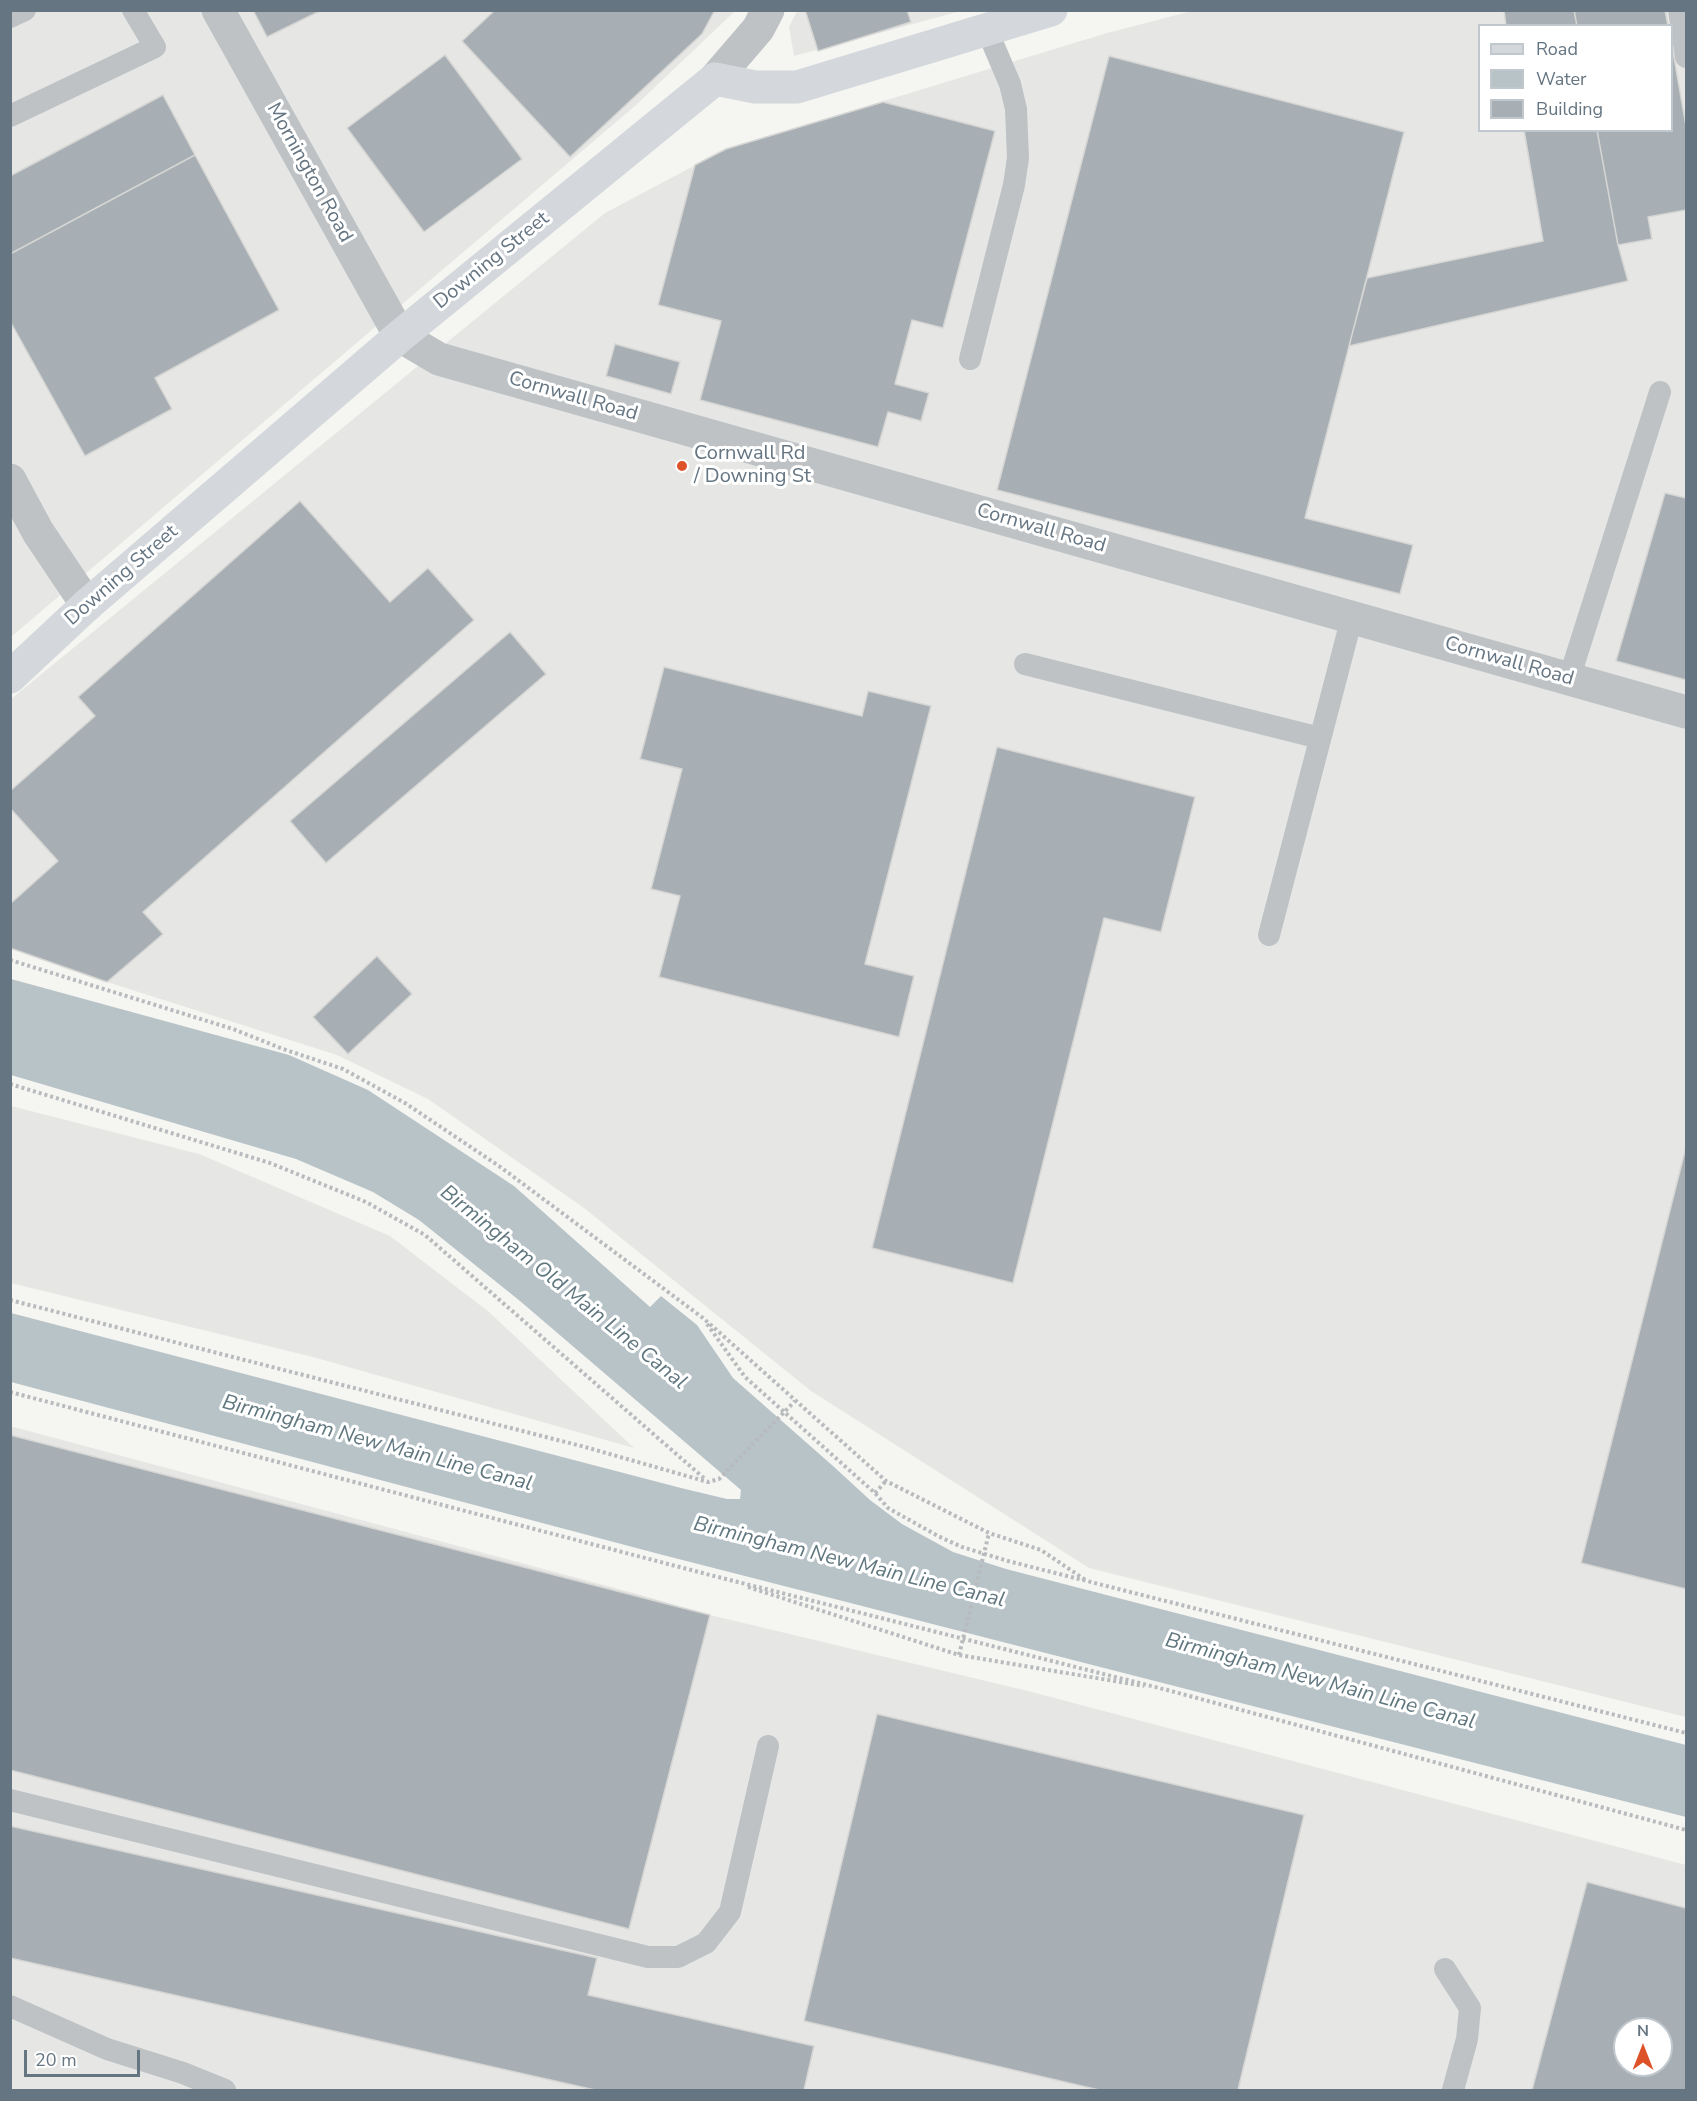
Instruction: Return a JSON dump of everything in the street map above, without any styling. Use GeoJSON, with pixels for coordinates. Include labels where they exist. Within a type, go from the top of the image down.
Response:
{"type":"FeatureCollection","features":[{"type":"Feature","properties":{"kind":"street","name":"Mornington Road"},"geometry":{"type":"LineString","coordinates":[[218,10],[400,336]]}},
{"type":"Feature","properties":{"kind":"street"},"geometry":{"type":"LineString","coordinates":[[768,10],[758,29],[715,79],[754,87],[797,87],[1051,10]]}},
{"type":"Feature","properties":{"kind":"street","name":"Downing Street"},"geometry":{"type":"LineString","coordinates":[[10,677],[87,605],[400,336],[715,79]]}},
{"type":"Feature","properties":{"kind":"street","name":"Cornwall Road"},"geometry":{"type":"LineString","coordinates":[[400,336],[439,359],[1686,712]]}},
{"type":"Feature","properties":{"kind":"street"},"geometry":{"type":"LineString","coordinates":[[10,480],[38,532],[87,605]]}},
{"type":"Feature","properties":{"kind":"lane"},"geometry":{"type":"LineString","coordinates":[[10,17],[24,10]]}},
{"type":"Feature","properties":{"kind":"lane"},"geometry":{"type":"LineString","coordinates":[[10,116],[155,47],[133,10]]}},
{"type":"Feature","properties":{"kind":"lane"},"geometry":{"type":"LineString","coordinates":[[1679,10],[1686,57]]}},
{"type":"Feature","properties":{"kind":"lane"},"geometry":{"type":"LineString","coordinates":[[970,359],[1014,184],[1017,158],[1016,109],[1010,84],[987,30]]}},
{"type":"Feature","properties":{"kind":"lane"},"geometry":{"type":"LineString","coordinates":[[1569,679],[1660,392]]}},
{"type":"Feature","properties":{"kind":"lane"},"geometry":{"type":"LineString","coordinates":[[1269,935],[1352,617]]}},
{"type":"Feature","properties":{"kind":"lane"},"geometry":{"type":"LineString","coordinates":[[1025,664],[1320,738]]}},
{"type":"Feature","properties":{"kind":"lane"},"geometry":{"type":"LineString","coordinates":[[10,1800],[648,1957],[678,1957],[706,1943],[730,1911],[768,1746]]}},
{"type":"Feature","properties":{"kind":"lane"},"geometry":{"type":"LineString","coordinates":[[1445,1969],[1470,2008],[1467,2039],[1453,2091]]}},
{"type":"Feature","properties":{"kind":"lane"},"geometry":{"type":"LineString","coordinates":[[10,2006],[107,2049],[183,2073],[225,2091]]}},
{"type":"Feature","properties":{"kind":"path"},"geometry":{"type":"LineString","coordinates":[[10,960],[233,1029],[343,1069],[405,1103],[499,1166],[703,1318],[886,1481],[989,1533],[1041,1550],[1086,1581]]}},
{"type":"Feature","properties":{"kind":"path"},"geometry":{"type":"LineString","coordinates":[[10,1084],[270,1163],[376,1207],[424,1235],[708,1482]]}},
{"type":"Feature","properties":{"kind":"path"},"geometry":{"type":"LineString","coordinates":[[10,1300],[562,1441],[708,1482],[719,1479],[795,1401]]}},
{"type":"Feature","properties":{"kind":"path"},"geometry":{"type":"LineString","coordinates":[[703,1318],[745,1377],[875,1493],[888,1508],[962,1547],[1008,1562],[1686,1733]]}},
{"type":"Feature","properties":{"kind":"path"},"geometry":{"type":"LineString","coordinates":[[10,1392],[714,1576],[1171,1691],[1686,1830]]}},
{"type":"Feature","properties":{"kind":"path"},"geometry":{"type":"LineString","coordinates":[[875,1493],[886,1481]]}},
{"type":"Feature","properties":{"kind":"path"},"geometry":{"type":"LineString","coordinates":[[959,1655],[989,1533]]}},
{"type":"Feature","properties":{"kind":"path"},"geometry":{"type":"LineString","coordinates":[[714,1576],[959,1655],[1171,1691]]}},
{"type":"Feature","properties":{"kind":"shaded area"},"geometry":{"type":"Polygon","coordinates":[[[11,11],[735,11],[635,106],[11,637],[11,11]]]}},
{"type":"Feature","properties":{"kind":"shaded area"},"geometry":{"type":"Polygon","coordinates":[[[797,11],[961,11],[794,56],[789,27],[797,11]]]}},
{"type":"Feature","properties":{"kind":"shaded area"},"geometry":{"type":"Polygon","coordinates":[[[1192,11],[1686,11],[1686,1717],[1089,1568],[811,1391],[584,1208],[428,1099],[337,1055],[107,982],[11,948],[11,699],[605,213],[726,149],[1107,33],[1192,11]]]}},
{"type":"Feature","properties":{"kind":"shaded area"},"geometry":{"type":"Polygon","coordinates":[[[11,1106],[199,1154],[390,1236],[489,1312],[634,1448],[313,1357],[11,1283],[11,1106]]]}},
{"type":"Feature","properties":{"kind":"shaded area"},"geometry":{"type":"Polygon","coordinates":[[[10,1426],[710,1615],[1028,1691],[1686,1865],[1686,2090],[11,2090],[10,1426]]]}},
{"type":"Feature","properties":{"kind":"water"},"geometry":{"type":"Polygon","coordinates":[[[11,979],[289,1055],[368,1090],[514,1186],[650,1307],[661,1296],[697,1325],[733,1378],[870,1500],[902,1524],[953,1552],[1006,1569],[1686,1745],[1686,1817],[659,1554],[11,1382],[11,1313],[681,1488],[727,1499],[740,1499],[741,1490],[520,1301],[419,1220],[373,1192],[296,1159],[11,1075],[11,979]]]}},
{"type":"Feature","properties":{"kind":"building"},"geometry":{"type":"Polygon","coordinates":[[[253,10],[322,10],[267,37],[253,10]]]}},
{"type":"Feature","properties":{"kind":"building"},"geometry":{"type":"Polygon","coordinates":[[[495,10],[715,10],[702,34],[570,157],[462,41],[495,10]]]}},
{"type":"Feature","properties":{"kind":"building"},"geometry":{"type":"Polygon","coordinates":[[[805,10],[907,10],[911,22],[818,51],[805,10]]]}},
{"type":"Feature","properties":{"kind":"building"},"geometry":{"type":"Polygon","coordinates":[[[1504,10],[1574,10],[1577,24],[1506,24],[1504,10]]]}},
{"type":"Feature","properties":{"kind":"building"},"geometry":{"type":"Polygon","coordinates":[[[1574,10],[1665,10],[1668,24],[1577,24],[1574,10]]]}},
{"type":"Feature","properties":{"kind":"building"},"geometry":{"type":"Polygon","coordinates":[[[1673,52],[1686,126],[1686,210],[1648,217],[1652,239],[1618,245],[1597,132],[1673,132],[1673,52]]]}},
{"type":"Feature","properties":{"kind":"building"},"geometry":{"type":"Polygon","coordinates":[[[445,55],[522,159],[424,232],[347,128],[445,55]]]}},
{"type":"Feature","properties":{"kind":"building"},"geometry":{"type":"Polygon","coordinates":[[[1109,56],[1404,132],[1305,518],[1413,545],[1400,594],[997,490],[1109,56]]]}},
{"type":"Feature","properties":{"kind":"building"},"geometry":{"type":"Polygon","coordinates":[[[163,95],[195,155],[10,254],[10,176],[163,95]]]}},
{"type":"Feature","properties":{"kind":"building"},"geometry":{"type":"Polygon","coordinates":[[[883,102],[995,131],[943,328],[912,320],[895,384],[929,393],[921,421],[888,412],[878,447],[700,400],[721,321],[658,305],[695,165],[726,149],[883,102]]]}},
{"type":"Feature","properties":{"kind":"building"},"geometry":{"type":"Polygon","coordinates":[[[1524,132],[1597,132],[1618,245],[1628,281],[1349,346],[1367,278],[1543,241],[1524,132]]]}},
{"type":"Feature","properties":{"kind":"building"},"geometry":{"type":"Polygon","coordinates":[[[195,155],[279,310],[155,378],[172,409],[85,456],[10,321],[10,254],[195,155]]]}},
{"type":"Feature","properties":{"kind":"building"},"geometry":{"type":"Polygon","coordinates":[[[615,344],[680,362],[671,394],[606,376],[615,344]]]}},
{"type":"Feature","properties":{"kind":"building"},"geometry":{"type":"Polygon","coordinates":[[[1665,493],[1686,498],[1686,680],[1616,661],[1665,493]]]}},
{"type":"Feature","properties":{"kind":"building"},"geometry":{"type":"Polygon","coordinates":[[[300,501],[390,602],[428,568],[474,620],[143,912],[163,934],[107,982],[10,948],[10,904],[58,861],[10,808],[10,791],[95,716],[78,697],[300,501]]]}},
{"type":"Feature","properties":{"kind":"building"},"geometry":{"type":"Polygon","coordinates":[[[510,632],[546,674],[326,863],[290,821],[510,632]]]}},
{"type":"Feature","properties":{"kind":"building"},"geometry":{"type":"Polygon","coordinates":[[[664,667],[862,716],[868,691],[931,706],[865,964],[914,976],[899,1037],[659,977],[680,896],[651,889],[682,769],[640,759],[664,667]]]}},
{"type":"Feature","properties":{"kind":"building"},"geometry":{"type":"Polygon","coordinates":[[[997,747],[1195,797],[1161,932],[1104,918],[1013,1283],[872,1248],[997,747]]]}},
{"type":"Feature","properties":{"kind":"building"},"geometry":{"type":"Polygon","coordinates":[[[377,956],[412,994],[348,1054],[313,1017],[377,956]]]}},
{"type":"Feature","properties":{"kind":"building"},"geometry":{"type":"Polygon","coordinates":[[[1686,1147],[1686,1589],[1581,1563],[1686,1147]]]}},
{"type":"Feature","properties":{"kind":"building"},"geometry":{"type":"Polygon","coordinates":[[[10,1435],[710,1615],[629,1929],[10,1770],[10,1435]]]}},
{"type":"Feature","properties":{"kind":"building"},"geometry":{"type":"Polygon","coordinates":[[[877,1714],[1304,1815],[1238,2090],[1099,2090],[804,2021],[877,1714]]]}},
{"type":"Feature","properties":{"kind":"building"},"geometry":{"type":"Polygon","coordinates":[[[10,1826],[597,1958],[588,1995],[814,2046],[804,2090],[595,2090],[10,1958],[10,1826]]]}},
{"type":"Feature","properties":{"kind":"building"},"geometry":{"type":"Polygon","coordinates":[[[1587,1882],[1686,1908],[1686,2090],[1532,2090],[1587,1882]]]}},
{"type":"Feature","properties":{"kind":"place","name":"Cornwall Rd / Downing St"},"geometry":{"type":"Point","coordinates":[682,466]}},
{"type":"Feature","properties":{"kind":"water label","name":"Birmingham Old Main Line Canal"},"geometry":{"type":"Point","coordinates":[563,1288]}},
{"type":"Feature","properties":{"kind":"water label","name":"Birmingham New Main Line Canal"},"geometry":{"type":"Point","coordinates":[377,1444]}},
{"type":"Feature","properties":{"kind":"water label","name":"Birmingham New Main Line Canal"},"geometry":{"type":"Point","coordinates":[849,1563]}},
{"type":"Feature","properties":{"kind":"water label","name":"Birmingham New Main Line Canal"},"geometry":{"type":"Point","coordinates":[1320,1682]}}]}
